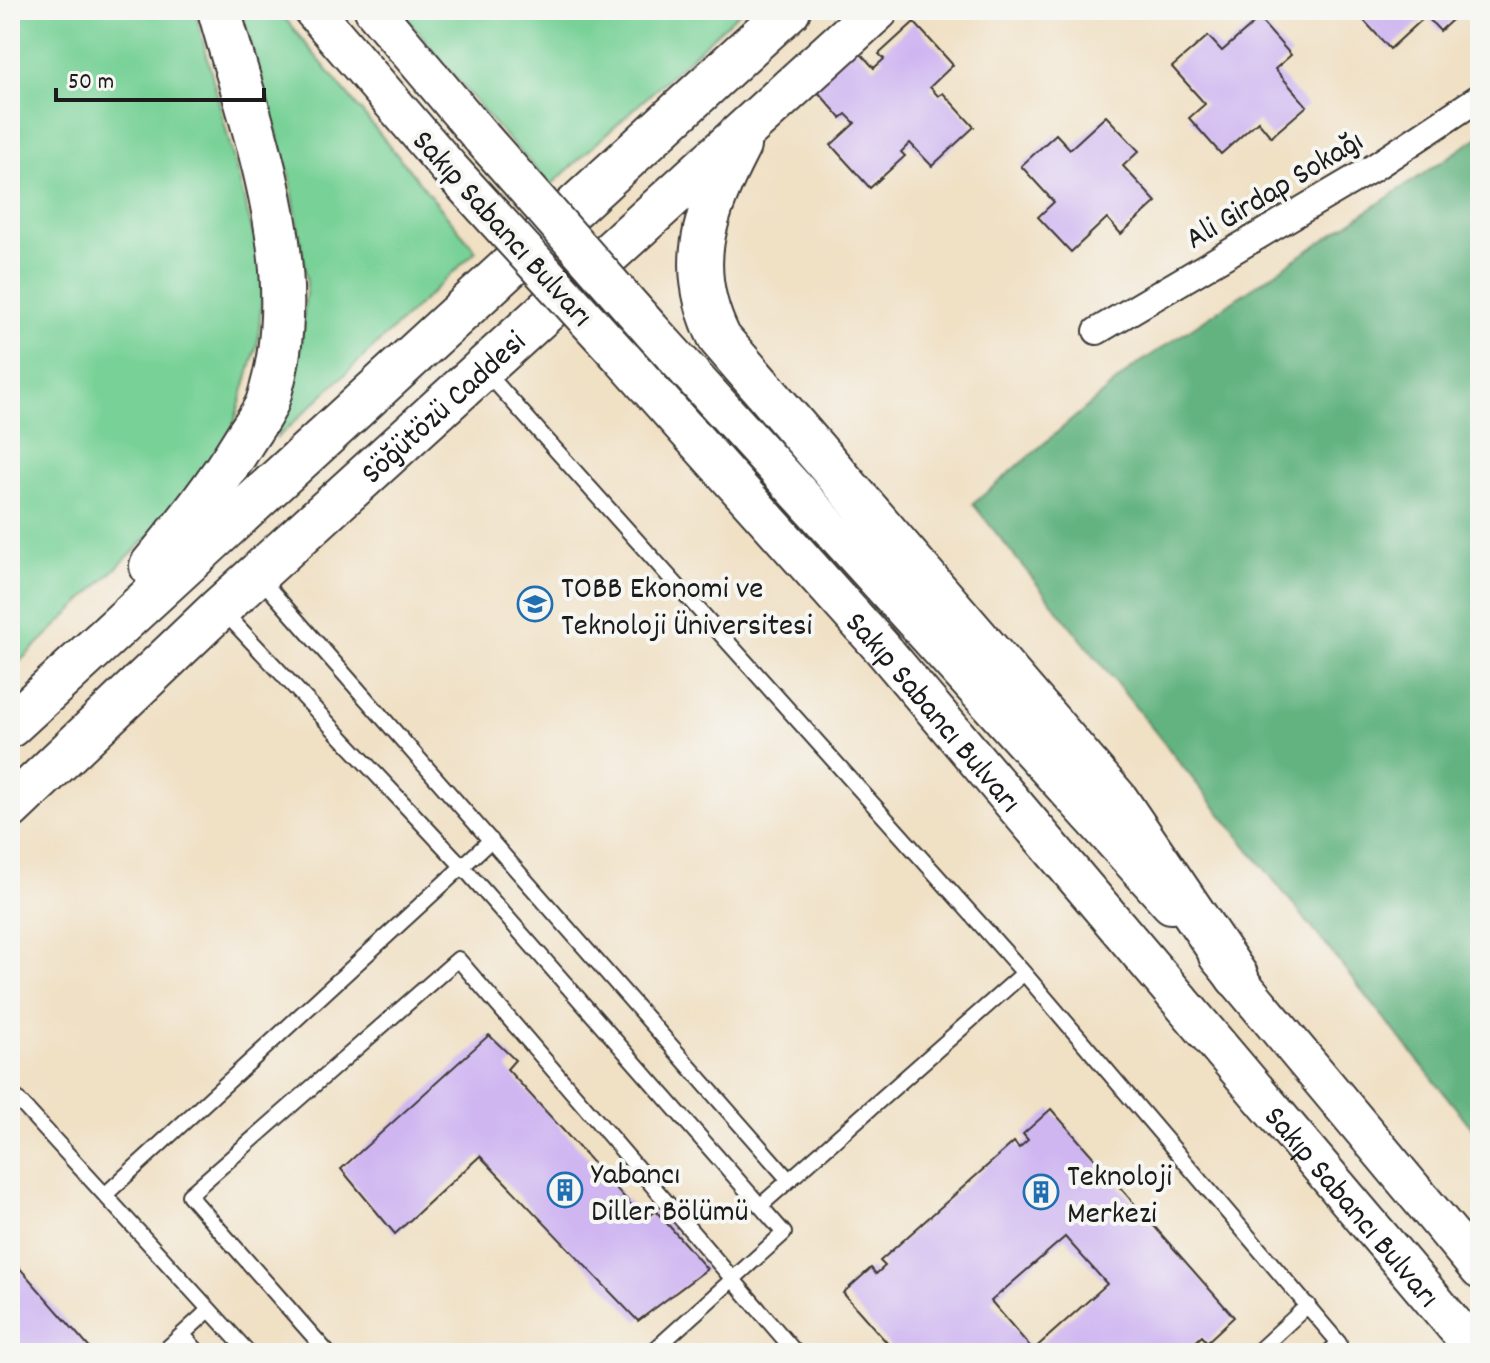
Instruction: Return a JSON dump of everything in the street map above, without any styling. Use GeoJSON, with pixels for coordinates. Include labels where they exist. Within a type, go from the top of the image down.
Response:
{"type":"FeatureCollection","features":[{"type":"Feature","properties":{"kind":"main road"},"geometry":{"type":"LineString","coordinates":[[47,691],[211,495],[266,404],[281,331],[280,262],[271,201],[219,10]]}},
{"type":"Feature","properties":{"kind":"main road","name":"Sakıp Sabancı Bulvarı"},"geometry":{"type":"LineString","coordinates":[[313,10],[448,167],[882,648],[1478,1353]]}},
{"type":"Feature","properties":{"kind":"main road","name":"Sakıp Sabancı Bulvarı"},"geometry":{"type":"LineString","coordinates":[[374,10],[576,246],[1237,977],[1480,1270]]}},
{"type":"Feature","properties":{"kind":"main road","name":"Söğütözü Caddesi"},"geometry":{"type":"LineString","coordinates":[[10,726],[789,10]]}},
{"type":"Feature","properties":{"kind":"main road","name":"Söğütözü Caddesi"},"geometry":{"type":"LineString","coordinates":[[10,808],[220,608],[751,121],[877,10]]}},
{"type":"Feature","properties":{"kind":"main road"},"geometry":{"type":"LineString","coordinates":[[751,121],[715,193],[700,251],[700,284],[708,314],[720,339],[738,364],[1117,800],[1237,977]]}},
{"type":"Feature","properties":{"kind":"street","name":"Ali Girdap Sokağı"},"geometry":{"type":"LineString","coordinates":[[1097,331],[1373,168],[1480,97]]}},
{"type":"Feature","properties":{"kind":"lane"},"geometry":{"type":"LineString","coordinates":[[482,368],[1024,973],[1339,1343],[1328,1353]]}},
{"type":"Feature","properties":{"kind":"lane"},"geometry":{"type":"LineString","coordinates":[[257,575],[789,1180]]}},
{"type":"Feature","properties":{"kind":"lane"},"geometry":{"type":"LineString","coordinates":[[220,608],[462,866],[784,1233],[651,1353]]}},
{"type":"Feature","properties":{"kind":"lane"},"geometry":{"type":"LineString","coordinates":[[106,1194],[491,840]]}},
{"type":"Feature","properties":{"kind":"lane"},"geometry":{"type":"LineString","coordinates":[[328,1353],[189,1195],[458,959],[796,1353]]}},
{"type":"Feature","properties":{"kind":"lane"},"geometry":{"type":"LineString","coordinates":[[760,1206],[1024,973]]}},
{"type":"Feature","properties":{"kind":"lane"},"geometry":{"type":"LineString","coordinates":[[10,1091],[249,1353]]}},
{"type":"Feature","properties":{"kind":"lane"},"geometry":{"type":"LineString","coordinates":[[1256,1353],[1308,1305]]}},
{"type":"Feature","properties":{"kind":"lane"},"geometry":{"type":"LineString","coordinates":[[162,1353],[209,1310]]}},
{"type":"Feature","properties":{"kind":"lane"},"geometry":{"type":"LineString","coordinates":[[183,1335],[199,1353]]}},
{"type":"Feature","properties":{"kind":"green space"},"geometry":{"type":"Polygon","coordinates":[[[10,10],[195,10],[264,276],[258,341],[233,427],[176,510],[10,671],[10,10]]]}},
{"type":"Feature","properties":{"kind":"green space"},"geometry":{"type":"Polygon","coordinates":[[[241,10],[278,10],[476,251],[276,439],[297,378],[307,282],[290,178],[241,10]]]}},
{"type":"Feature","properties":{"kind":"green space"},"geometry":{"type":"Polygon","coordinates":[[[400,10],[742,10],[551,185],[495,125],[400,10]]]}},
{"type":"Feature","properties":{"kind":"green space"},"geometry":{"type":"Polygon","coordinates":[[[1480,136],[1480,1138],[973,504],[1135,366],[1480,136]]]}},
{"type":"Feature","properties":{"kind":"building"},"geometry":{"type":"Polygon","coordinates":[[[1362,10],[1463,10],[1440,31],[1426,16],[1390,49],[1358,14],[1362,10]]]}},
{"type":"Feature","properties":{"kind":"building"},"geometry":{"type":"Polygon","coordinates":[[[1259,19],[1291,55],[1275,69],[1307,106],[1271,137],[1258,121],[1221,154],[1189,118],[1205,104],[1172,67],[1208,36],[1222,51],[1259,19]]]}},
{"type":"Feature","properties":{"kind":"building"},"geometry":{"type":"Polygon","coordinates":[[[914,22],[953,65],[930,87],[938,96],[943,93],[974,127],[932,166],[910,143],[901,152],[905,156],[870,188],[831,145],[855,123],[846,114],[841,118],[810,83],[852,44],[874,68],[884,59],[879,54],[914,22]]]}},
{"type":"Feature","properties":{"kind":"building"},"geometry":{"type":"Polygon","coordinates":[[[1106,116],[1139,151],[1123,166],[1156,202],[1121,234],[1107,218],[1071,252],[1038,217],[1054,202],[1021,166],[1056,134],[1070,149],[1106,116]]]}},
{"type":"Feature","properties":{"kind":"building","name":"Yabancı Diller Bölümü"},"geometry":{"type":"Polygon","coordinates":[[[489,1035],[515,1060],[507,1069],[645,1220],[656,1211],[707,1269],[638,1321],[480,1156],[395,1234],[341,1169],[489,1035]]]}},
{"type":"Feature","properties":{"kind":"building","name":"Teknoloji Merkezi"},"geometry":{"type":"Polygon","coordinates":[[[1051,1109],[1234,1317],[1207,1342],[1202,1336],[1193,1344],[1198,1350],[1194,1353],[896,1353],[843,1293],[871,1268],[876,1274],[885,1266],[880,1261],[1014,1142],[1019,1148],[1028,1140],[1023,1134],[1051,1109]],[[1065,1237],[991,1301],[1033,1350],[1107,1284],[1065,1237]]]}},
{"type":"Feature","properties":{"kind":"building"},"geometry":{"type":"Polygon","coordinates":[[[10,1257],[94,1353],[10,1353],[10,1257]]]}},
{"type":"Feature","properties":{"kind":"place","name":"TOBB Ekonomi ve Teknoloji Üniversitesi"},"geometry":{"type":"Point","coordinates":[535,604]}},
{"type":"Feature","properties":{"kind":"place","name":"Yabancı Diller Bölümü"},"geometry":{"type":"Point","coordinates":[565,1190]}},
{"type":"Feature","properties":{"kind":"place","name":"Teknoloji Merkezi"},"geometry":{"type":"Point","coordinates":[1041,1192]}}]}
